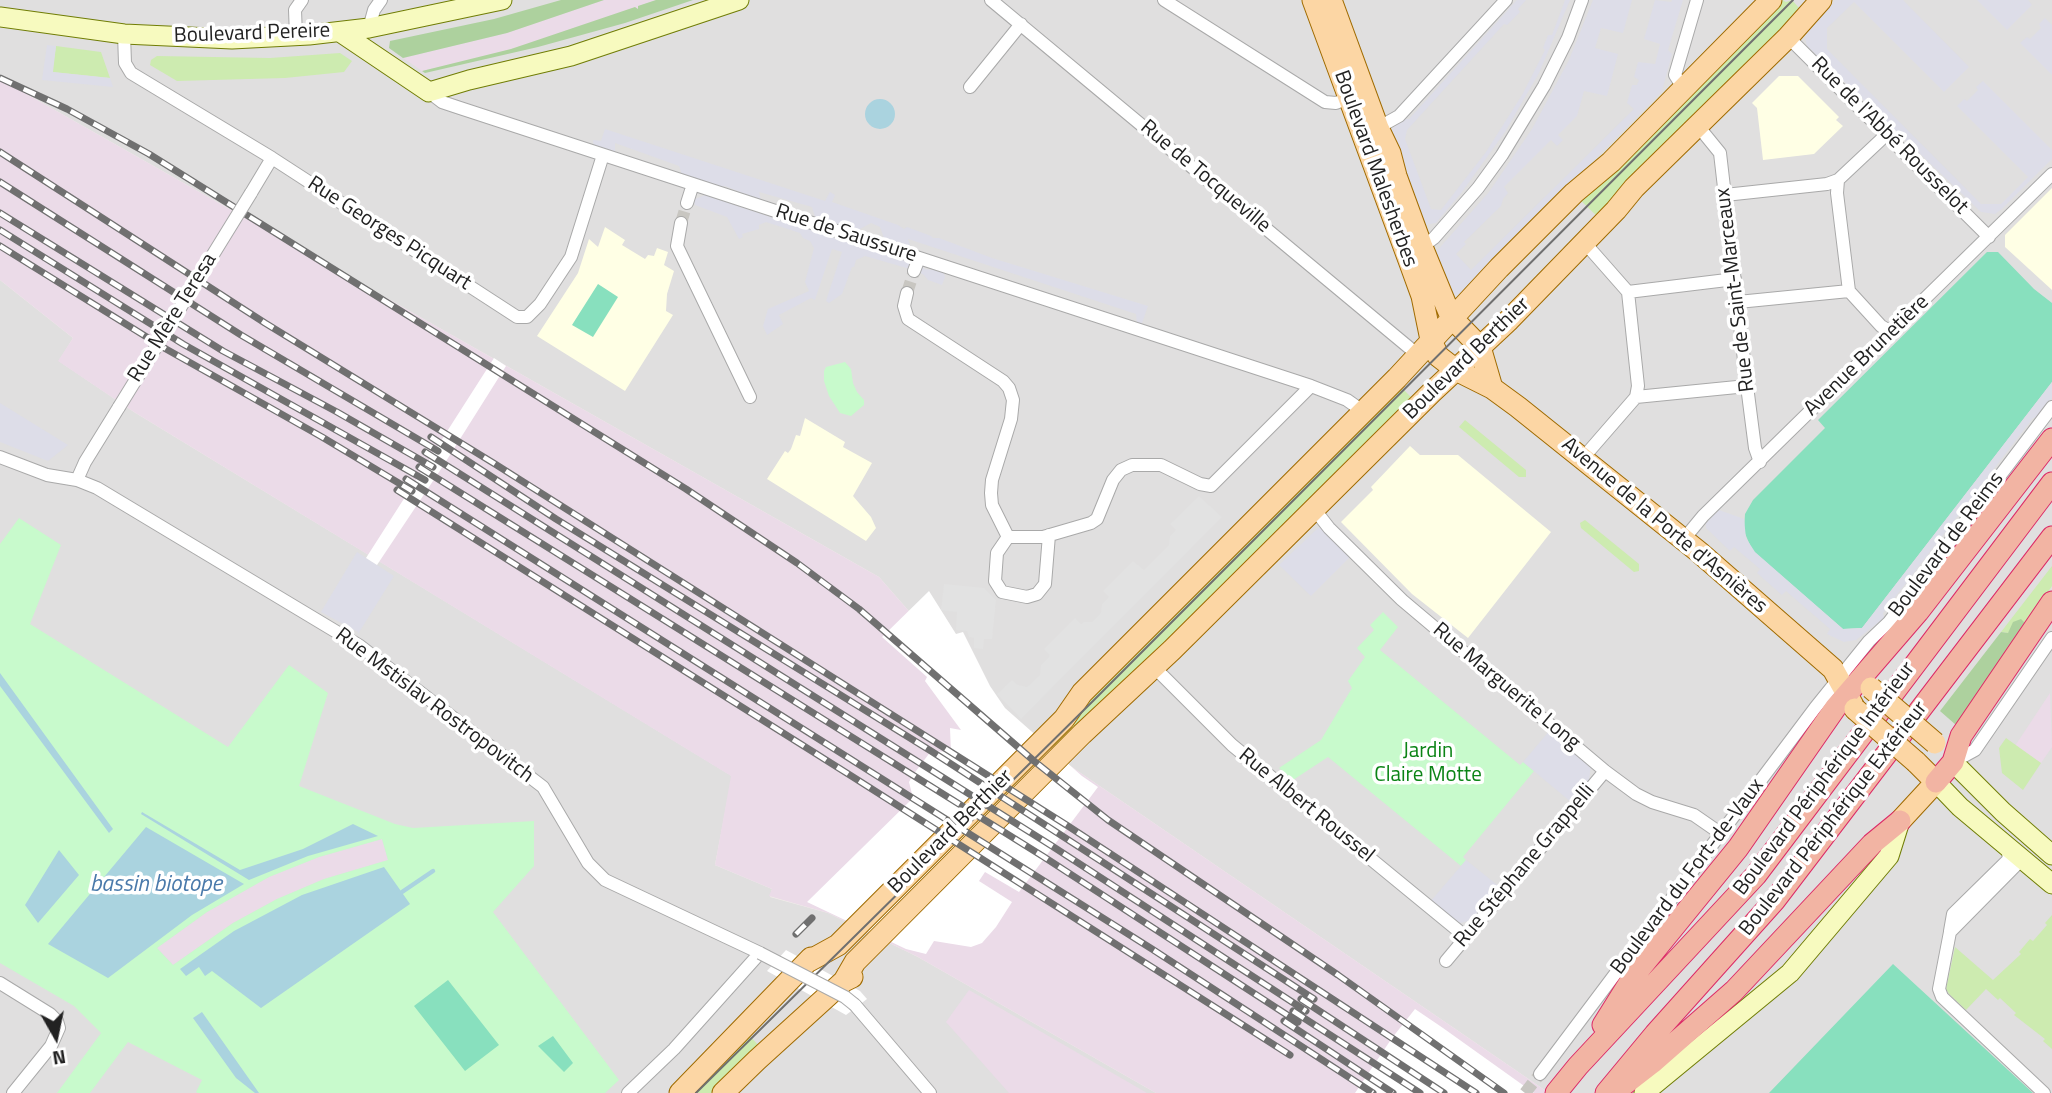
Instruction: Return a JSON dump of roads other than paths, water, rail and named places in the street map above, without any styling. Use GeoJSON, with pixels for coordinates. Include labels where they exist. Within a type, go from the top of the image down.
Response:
{"type":"FeatureCollection","features":[{"type":"Feature","properties":{"kind":"highway"},"geometry":{"type":"LineString","coordinates":[[1578,1066],[1633,977],[1738,848],[1850,685],[1918,612],[2052,439]]}},
{"type":"Feature","properties":{"kind":"highway","name":"Boulevard Périphérique Intérieur"},"geometry":{"type":"LineString","coordinates":[[1556,1093],[1756,875],[2052,483]]}},
{"type":"Feature","properties":{"kind":"highway","name":"Boulevard Périphérique Extérieur"},"geometry":{"type":"LineString","coordinates":[[1606,1093],[1775,900],[2052,537]]}},
{"type":"Feature","properties":{"kind":"highway"},"geometry":{"type":"LineString","coordinates":[[1936,782],[1953,762],[1961,736],[2052,602]]}},
{"type":"Feature","properties":{"kind":"highway"},"geometry":{"type":"LineString","coordinates":[[1614,1093],[1734,991],[1872,844],[1900,821]]}},
{"type":"Feature","properties":{"kind":"main road","name":"Boulevard Pereire"},"geometry":{"type":"LineString","coordinates":[[0,17],[124,34],[232,38],[296,36],[369,28],[452,7],[502,0]]}},
{"type":"Feature","properties":{"kind":"main road"},"geometry":{"type":"LineString","coordinates":[[429,92],[571,56],[739,0]]}},
{"type":"Feature","properties":{"kind":"main road","name":"Boulevard Malesherbes"},"geometry":{"type":"LineString","coordinates":[[1313,0],[1349,98],[1371,132],[1390,153],[1422,247],[1451,317]]}},
{"type":"Feature","properties":{"kind":"main road","name":"Boulevard Malesherbes"},"geometry":{"type":"LineString","coordinates":[[1331,0],[1422,296],[1425,347]]}},
{"type":"Feature","properties":{"kind":"main road","name":"Boulevard Berthier"},"geometry":{"type":"LineString","coordinates":[[680,1093],[809,961],[838,945],[1064,719],[1082,693],[1364,412],[1451,317],[1574,193],[1611,162],[1771,0]]}},
{"type":"Feature","properties":{"kind":"main road","name":"Boulevard Berthier"},"geometry":{"type":"LineString","coordinates":[[723,1093],[844,981],[855,962],[1082,734],[1107,713],[1457,370],[1616,210],[1634,188],[1788,37],[1821,0]]}},
{"type":"Feature","properties":{"kind":"main road","name":"Rue de Saussure"},"geometry":{"type":"LineString","coordinates":[[340,32],[429,92]]}},
{"type":"Feature","properties":{"kind":"main road"},"geometry":{"type":"LineString","coordinates":[[1451,317],[1479,347],[1492,387]]}},
{"type":"Feature","properties":{"kind":"main road"},"geometry":{"type":"LineString","coordinates":[[1425,347],[1457,370]]}},
{"type":"Feature","properties":{"kind":"main road","name":"Avenue de la Porte d'Asnières"},"geometry":{"type":"LineString","coordinates":[[1457,370],[1492,387],[1583,458],[1684,539],[1850,685],[1935,743],[2052,855]]}},
{"type":"Feature","properties":{"kind":"main road","name":"Avenue de la Porte d'Asnières"},"geometry":{"type":"LineString","coordinates":[[1850,685],[1916,762],[1960,807],[2052,884]]}},
{"type":"Feature","properties":{"kind":"main road"},"geometry":{"type":"LineString","coordinates":[[1644,1093],[1790,973],[1889,856],[1900,821],[1936,782]]}},
{"type":"Feature","properties":{"kind":"street"},"geometry":{"type":"LineString","coordinates":[[369,28],[374,10],[381,0]]}},
{"type":"Feature","properties":{"kind":"street","name":"Rue de Tocqueville"},"geometry":{"type":"LineString","coordinates":[[992,0],[1425,347]]}},
{"type":"Feature","properties":{"kind":"street"},"geometry":{"type":"LineString","coordinates":[[1164,0],[1325,102],[1336,103],[1349,98]]}},
{"type":"Feature","properties":{"kind":"street"},"geometry":{"type":"LineString","coordinates":[[1371,132],[1392,122],[1405,110],[1506,0]]}},
{"type":"Feature","properties":{"kind":"street"},"geometry":{"type":"LineString","coordinates":[[1422,247],[1434,238],[1478,188],[1509,144],[1550,75],[1582,0]]}},
{"type":"Feature","properties":{"kind":"street"},"geometry":{"type":"LineString","coordinates":[[1684,89],[1675,75],[1697,0]]}},
{"type":"Feature","properties":{"kind":"street"},"geometry":{"type":"LineString","coordinates":[[296,36],[299,5]]}},
{"type":"Feature","properties":{"kind":"street"},"geometry":{"type":"LineString","coordinates":[[970,87],[1021,24]]}},
{"type":"Feature","properties":{"kind":"street","name":"Rue Georges Picquart"},"geometry":{"type":"LineString","coordinates":[[124,34],[125,63],[131,73],[272,158],[517,317],[527,317],[540,304],[571,257],[603,155]]}},
{"type":"Feature","properties":{"kind":"street","name":"Rue de l'Abbé Rousselot"},"geometry":{"type":"LineString","coordinates":[[1788,37],[1989,237]]}},
{"type":"Feature","properties":{"kind":"street","name":"Rue de Saussure"},"geometry":{"type":"LineString","coordinates":[[429,92],[442,102],[1311,386],[1347,400],[1364,412]]}},
{"type":"Feature","properties":{"kind":"street","name":"Rue de Saint-Marceaux"},"geometry":{"type":"LineString","coordinates":[[1698,126],[1720,153],[1755,448],[1760,462]]}},
{"type":"Feature","properties":{"kind":"street"},"geometry":{"type":"LineString","coordinates":[[1725,195],[1827,184],[1838,180],[1887,134]]}},
{"type":"Feature","properties":{"kind":"street","name":"Rue Mère Teresa"},"geometry":{"type":"LineString","coordinates":[[77,480],[118,407],[272,158]]}},
{"type":"Feature","properties":{"kind":"street","name":"Avenue Brunetière"},"geometry":{"type":"LineString","coordinates":[[1684,539],[1703,516],[2052,174]]}},
{"type":"Feature","properties":{"kind":"street"},"geometry":{"type":"LineString","coordinates":[[1838,180],[1837,193],[1849,291],[1881,326],[1891,331]]}},
{"type":"Feature","properties":{"kind":"street"},"geometry":{"type":"LineString","coordinates":[[687,203],[693,184]]}},
{"type":"Feature","properties":{"kind":"street"},"geometry":{"type":"LineString","coordinates":[[681,223],[677,246],[750,397]]}},
{"type":"Feature","properties":{"kind":"street"},"geometry":{"type":"LineString","coordinates":[[1583,458],[1636,397],[1638,386],[1628,292],[1584,242]]}},
{"type":"Feature","properties":{"kind":"street"},"geometry":{"type":"LineString","coordinates":[[914,271],[919,258]]}},
{"type":"Feature","properties":{"kind":"street"},"geometry":{"type":"LineString","coordinates":[[1628,292],[1735,279]]}},
{"type":"Feature","properties":{"kind":"street"},"geometry":{"type":"LineString","coordinates":[[1738,302],[1849,291]]}},
{"type":"Feature","properties":{"kind":"street"},"geometry":{"type":"LineString","coordinates":[[906,293],[904,306],[908,319],[1003,381],[1009,388],[1013,400],[1007,435],[992,481],[991,493],[992,505],[1008,537]]}},
{"type":"Feature","properties":{"kind":"street"},"geometry":{"type":"LineString","coordinates":[[1008,537],[1049,536],[1084,526],[1097,519],[1113,480],[1121,470],[1132,465],[1161,465],[1200,484],[1211,485],[1311,386]]}},
{"type":"Feature","properties":{"kind":"street"},"geometry":{"type":"LineString","coordinates":[[1636,397],[1747,386]]}},
{"type":"Feature","properties":{"kind":"street","name":"Boulevard de Reims"},"geometry":{"type":"LineString","coordinates":[[1850,685],[1869,641],[1889,622],[2052,407]]}},
{"type":"Feature","properties":{"kind":"street","name":"Rue Mstislav Rostropovitch"},"geometry":{"type":"LineString","coordinates":[[0,457],[47,475],[77,480],[97,488],[360,646],[543,787],[588,863],[605,880],[834,991],[856,1007],[930,1093]]}},
{"type":"Feature","properties":{"kind":"street","name":"Rue Marguerite Long"},"geometry":{"type":"LineString","coordinates":[[1315,510],[1329,528],[1402,600],[1605,771],[1636,794],[1694,815],[1720,833]]}},
{"type":"Feature","properties":{"kind":"street"},"geometry":{"type":"LineString","coordinates":[[1008,537],[997,553],[995,581],[1002,592],[1027,597],[1037,594],[1045,584],[1049,536]]}},
{"type":"Feature","properties":{"kind":"street"},"geometry":{"type":"LineString","coordinates":[[1953,762],[1975,750],[2052,638]]}},
{"type":"Feature","properties":{"kind":"street","name":"Rue Albert Roussel"},"geometry":{"type":"LineString","coordinates":[[1154,667],[1232,746],[1466,937]]}},
{"type":"Feature","properties":{"kind":"street","name":"Boulevard du Fort-de-Vaux"},"geometry":{"type":"LineString","coordinates":[[1539,1074],[1720,833],[1850,685]]}},
{"type":"Feature","properties":{"kind":"street","name":"Rue Stéphane Grappelli"},"geometry":{"type":"LineString","coordinates":[[1446,961],[1605,771]]}},
{"type":"Feature","properties":{"kind":"street"},"geometry":{"type":"LineString","coordinates":[[2014,853],[1954,914],[1939,984],[1940,995],[2044,1093]]}},
{"type":"Feature","properties":{"kind":"street"},"geometry":{"type":"LineString","coordinates":[[1950,932],[2014,853]]}},
{"type":"Feature","properties":{"kind":"street"},"geometry":{"type":"LineString","coordinates":[[628,1093],[674,1049],[760,953]]}},
{"type":"Feature","properties":{"kind":"street"},"geometry":{"type":"LineString","coordinates":[[0,983],[50,1014],[57,1021],[59,1028],[51,1046],[13,1093]]}},
{"type":"Feature","properties":{"kind":"water"},"geometry":{"type":"Polygon","coordinates":[[[880,99],[891,103],[895,114],[891,125],[880,129],[869,125],[865,114],[869,103],[880,99]]]}},
{"type":"Feature","properties":{"kind":"water"},"geometry":{"type":"Polygon","coordinates":[[[0,673],[113,829],[109,833],[0,686],[0,673]]]}},
{"type":"Feature","properties":{"kind":"water","name":"bassin biotope"},"geometry":{"type":"Polygon","coordinates":[[[142,812],[240,870],[303,849],[353,824],[378,836],[308,856],[249,880],[141,814],[142,812]]]}},
{"type":"Feature","properties":{"kind":"water","name":"bassin biotope"},"geometry":{"type":"Polygon","coordinates":[[[146,827],[244,884],[192,915],[108,978],[48,944],[146,827]]]}},
{"type":"Feature","properties":{"kind":"water"},"geometry":{"type":"Polygon","coordinates":[[[59,850],[79,875],[38,923],[25,905],[59,850]]]}},
{"type":"Feature","properties":{"kind":"water"},"geometry":{"type":"Polygon","coordinates":[[[384,867],[410,904],[261,1008],[212,971],[205,976],[199,967],[186,976],[180,969],[234,931],[302,895],[384,867]]]}},
{"type":"Feature","properties":{"kind":"water"},"geometry":{"type":"Polygon","coordinates":[[[202,1012],[259,1093],[255,1093],[236,1078],[193,1018],[202,1012]]]}},
{"type":"Feature","properties":{"kind":"waterway"},"geometry":{"type":"LineString","coordinates":[[402,892],[433,871]]}},
{"type":"Feature","properties":{"kind":"tunnel"},"geometry":{"type":"LineString","coordinates":[[681,223],[687,203]]}},
{"type":"Feature","properties":{"kind":"tunnel"},"geometry":{"type":"LineString","coordinates":[[907,293],[914,271]]}},
{"type":"Feature","properties":{"kind":"tunnel"},"geometry":{"type":"LineString","coordinates":[[1525,1093],[1540,1074]]}},
{"type":"Feature","properties":{"kind":"tram line"},"geometry":{"type":"LineString","coordinates":[[696,1093],[1093,701],[1793,0]]}},
{"type":"Feature","properties":{"kind":"railway"},"geometry":{"type":"LineString","coordinates":[[0,78],[67,109],[149,154],[686,489],[797,563],[859,609],[1034,761],[1108,820],[1338,975],[1504,1093]]}},
{"type":"Feature","properties":{"kind":"railway"},"geometry":{"type":"LineString","coordinates":[[0,152],[265,323],[495,464],[1068,826],[1476,1093]]}},
{"type":"Feature","properties":{"kind":"railway"},"geometry":{"type":"LineString","coordinates":[[0,182],[241,335],[438,451]]}},
{"type":"Feature","properties":{"kind":"railway"},"geometry":{"type":"LineString","coordinates":[[0,213],[223,351],[433,467]]}},
{"type":"Feature","properties":{"kind":"railway"},"geometry":{"type":"LineString","coordinates":[[0,230],[183,344],[425,480]]}},
{"type":"Feature","properties":{"kind":"railway"},"geometry":{"type":"LineString","coordinates":[[0,246],[166,349],[412,491]]}},
{"type":"Feature","properties":{"kind":"railway"},"geometry":{"type":"LineString","coordinates":[[431,437],[556,519],[931,751],[1314,999]]}},
{"type":"Feature","properties":{"kind":"railway"},"geometry":{"type":"LineString","coordinates":[[425,452],[1052,846],[1306,1011]]}},
{"type":"Feature","properties":{"kind":"railway"},"geometry":{"type":"LineString","coordinates":[[419,467],[1044,857],[1298,1022]]}},
{"type":"Feature","properties":{"kind":"railway"},"geometry":{"type":"LineString","coordinates":[[406,479],[1152,949],[1373,1093]]}},
{"type":"Feature","properties":{"kind":"railway"},"geometry":{"type":"LineString","coordinates":[[397,490],[1290,1055]]}},
{"type":"Feature","properties":{"kind":"railway"},"geometry":{"type":"LineString","coordinates":[[796,934],[812,918]]}},
{"type":"Feature","properties":{"kind":"railway"},"geometry":{"type":"LineString","coordinates":[[1301,999],[1444,1093]]}},
{"type":"Feature","properties":{"kind":"railway"},"geometry":{"type":"LineString","coordinates":[[1293,1011],[1420,1093]]}},
{"type":"Feature","properties":{"kind":"railway"},"geometry":{"type":"LineString","coordinates":[[1284,1021],[1393,1093]]}},
{"type":"Feature","properties":{"kind":"park label","name":"Jardin Claire Motte"},"geometry":{"type":"Point","coordinates":[1428,764]}}]}
